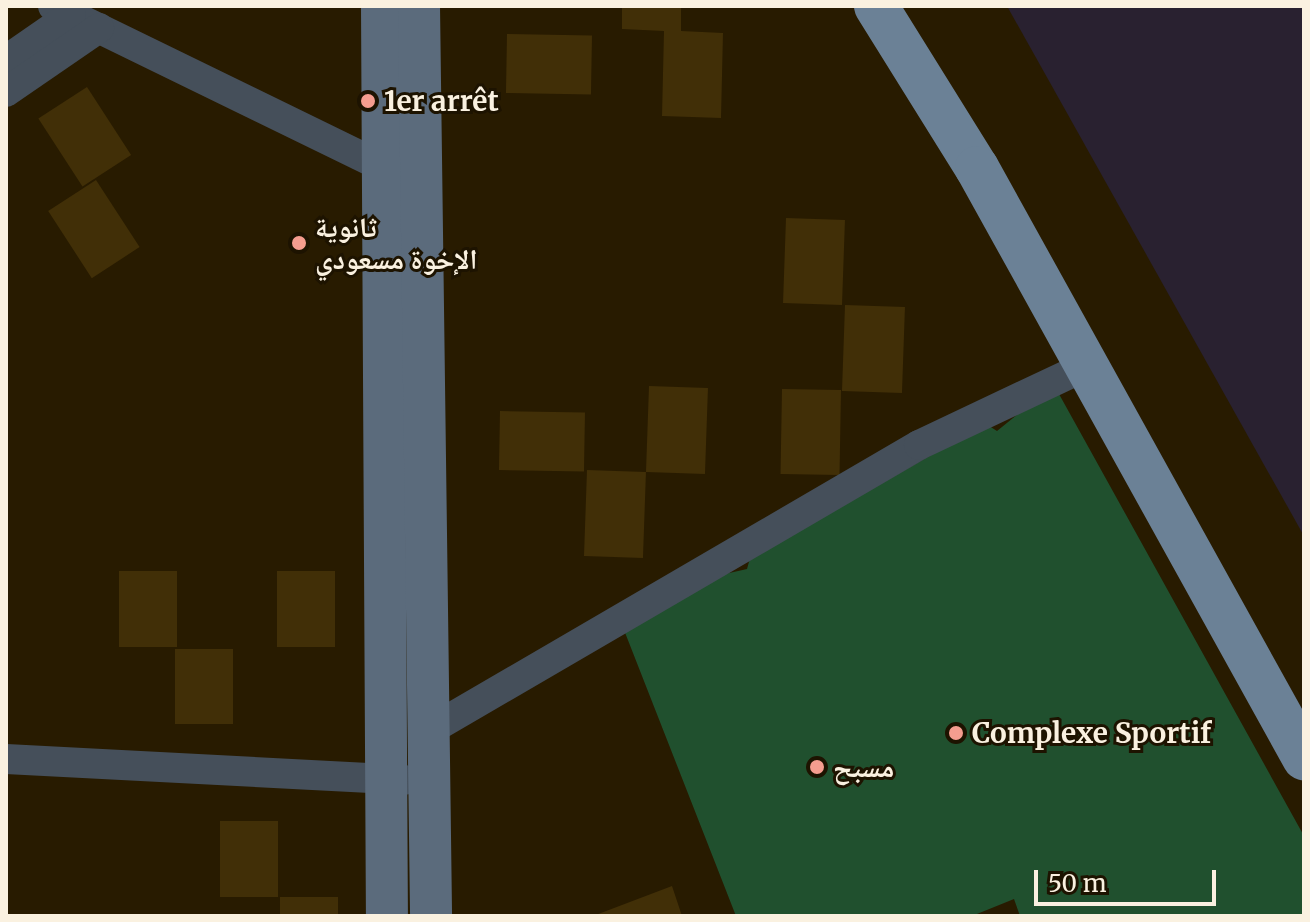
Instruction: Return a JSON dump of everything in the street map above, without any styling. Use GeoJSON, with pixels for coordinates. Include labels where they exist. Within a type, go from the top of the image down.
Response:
{"type":"FeatureCollection","features":[{"type":"Feature","properties":{"kind":"main road"},"geometry":{"type":"LineString","coordinates":[[876,6],[1086,366],[1304,758]]}},
{"type":"Feature","properties":{"kind":"main road"},"geometry":{"type":"LineString","coordinates":[[911,6],[1068,274],[1304,710]]}},
{"type":"Feature","properties":{"kind":"street"},"geometry":{"type":"LineString","coordinates":[[382,6],[386,168],[384,781],[387,916]]}},
{"type":"Feature","properties":{"kind":"street"},"geometry":{"type":"LineString","coordinates":[[419,6],[431,916]]}},
{"type":"Feature","properties":{"kind":"street"},"geometry":{"type":"LineString","coordinates":[[6,60],[62,10],[423,186]]}},
{"type":"Feature","properties":{"kind":"street"},"geometry":{"type":"LineString","coordinates":[[6,92],[99,28]]}},
{"type":"Feature","properties":{"kind":"street"},"geometry":{"type":"LineString","coordinates":[[430,730],[919,445],[1086,366]]}},
{"type":"Feature","properties":{"kind":"street"},"geometry":{"type":"LineString","coordinates":[[6,759],[384,781],[430,779]]}},
{"type":"Feature","properties":{"kind":"shaded area"},"geometry":{"type":"Polygon","coordinates":[[[1007,6],[1304,6],[1304,536],[1007,6]]]}},
{"type":"Feature","properties":{"kind":"green space","name":"Complexe Sportif"},"geometry":{"type":"Polygon","coordinates":[[[1054,385],[1304,836],[1304,916],[1020,916],[1014,899],[972,916],[736,916],[624,630],[716,576],[747,569],[750,558],[986,424],[997,431],[1054,385]]]}},
{"type":"Feature","properties":{"kind":"building"},"geometry":{"type":"Polygon","coordinates":[[[622,6],[681,6],[681,31],[723,33],[721,118],[662,116],[664,31],[622,29],[622,6]]]}},
{"type":"Feature","properties":{"kind":"building"},"geometry":{"type":"Polygon","coordinates":[[[507,34],[592,35],[591,94],[506,93],[507,34]]]}},
{"type":"Feature","properties":{"kind":"building"},"geometry":{"type":"Polygon","coordinates":[[[87,87],[131,155],[82,187],[38,119],[87,87]]]}},
{"type":"Feature","properties":{"kind":"building"},"geometry":{"type":"Polygon","coordinates":[[[96,180],[140,247],[92,278],[48,211],[96,180]]]}},
{"type":"Feature","properties":{"kind":"building"},"geometry":{"type":"Polygon","coordinates":[[[786,218],[845,220],[842,305],[783,303],[786,218]]]}},
{"type":"Feature","properties":{"kind":"building"},"geometry":{"type":"Polygon","coordinates":[[[845,305],[905,307],[902,393],[842,391],[845,305]]]}},
{"type":"Feature","properties":{"kind":"building"},"geometry":{"type":"Polygon","coordinates":[[[649,386],[708,388],[705,474],[646,472],[649,386]]]}},
{"type":"Feature","properties":{"kind":"building"},"geometry":{"type":"Polygon","coordinates":[[[782,389],[841,390],[840,475],[781,474],[782,389]]]}},
{"type":"Feature","properties":{"kind":"building"},"geometry":{"type":"Polygon","coordinates":[[[500,411],[585,412],[584,471],[499,470],[500,411]]]}},
{"type":"Feature","properties":{"kind":"building"},"geometry":{"type":"Polygon","coordinates":[[[587,470],[646,472],[643,558],[584,556],[587,470]]]}},
{"type":"Feature","properties":{"kind":"building"},"geometry":{"type":"Polygon","coordinates":[[[119,571],[177,571],[177,647],[119,647],[119,571]]]}},
{"type":"Feature","properties":{"kind":"building"},"geometry":{"type":"Polygon","coordinates":[[[277,571],[335,571],[335,647],[277,647],[277,571]]]}},
{"type":"Feature","properties":{"kind":"building"},"geometry":{"type":"Polygon","coordinates":[[[175,649],[233,649],[233,724],[175,724],[175,649]]]}},
{"type":"Feature","properties":{"kind":"building"},"geometry":{"type":"Polygon","coordinates":[[[220,821],[278,821],[278,897],[220,897],[220,821]]]}},
{"type":"Feature","properties":{"kind":"building"},"geometry":{"type":"Polygon","coordinates":[[[672,886],[682,916],[593,916],[672,886]]]}},
{"type":"Feature","properties":{"kind":"building"},"geometry":{"type":"Polygon","coordinates":[[[280,897],[338,897],[338,916],[280,916],[280,897]]]}},
{"type":"Feature","properties":{"kind":"place","name":"1er arrêt"},"geometry":{"type":"Point","coordinates":[368,101]}},
{"type":"Feature","properties":{"kind":"place","name":"ثانوية الإخوة مسعودي"},"geometry":{"type":"Point","coordinates":[299,243]}},
{"type":"Feature","properties":{"kind":"place","name":"Complexe Sportif"},"geometry":{"type":"Point","coordinates":[956,733]}},
{"type":"Feature","properties":{"kind":"place","name":"مسبح"},"geometry":{"type":"Point","coordinates":[817,767]}}]}
